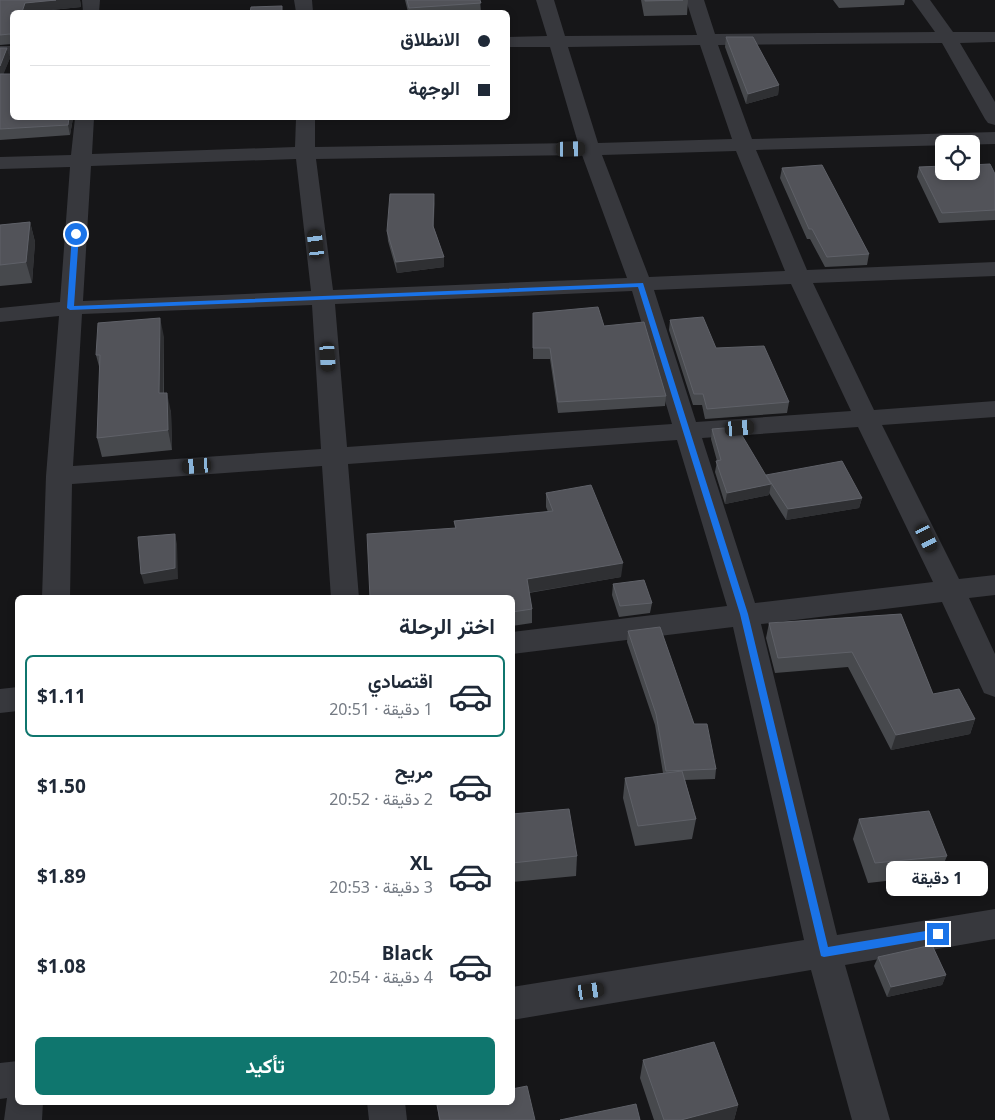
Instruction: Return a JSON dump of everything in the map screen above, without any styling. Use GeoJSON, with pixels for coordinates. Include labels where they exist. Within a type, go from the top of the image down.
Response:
{"type":"FeatureCollection","features":[{"type":"Feature","properties":{"kind":"street"},"geometry":{"type":"LineString","coordinates":[[545,0],[559,41],[590,149],[641,285],[744,614],[824,953],[872,1120]]}},
{"type":"Feature","properties":{"kind":"street"},"geometry":{"type":"LineString","coordinates":[[695,0],[742,145],[800,278],[952,590],[995,684]]}},
{"type":"Feature","properties":{"kind":"street"},"geometry":{"type":"LineString","coordinates":[[922,0],[948,38],[995,119]]}},
{"type":"Feature","properties":{"kind":"street"},"geometry":{"type":"LineString","coordinates":[[510,42],[706,38],[995,37]]}},
{"type":"Feature","properties":{"kind":"street"},"geometry":{"type":"LineString","coordinates":[[56,595],[59,476],[84,120]]}},
{"type":"Feature","properties":{"kind":"street"},"geometry":{"type":"LineString","coordinates":[[306,120],[305,153],[323,298],[345,595]]}},
{"type":"Feature","properties":{"kind":"street"},"geometry":{"type":"LineString","coordinates":[[0,163],[305,153],[590,149],[995,138]]}},
{"type":"Feature","properties":{"kind":"street"},"geometry":{"type":"LineString","coordinates":[[0,315],[70,308],[641,285],[995,268]]}},
{"type":"Feature","properties":{"kind":"street"},"geometry":{"type":"LineString","coordinates":[[59,476],[995,410]]}},
{"type":"Feature","properties":{"kind":"street"},"geometry":{"type":"LineString","coordinates":[[515,643],[995,585]]}},
{"type":"Feature","properties":{"kind":"street"},"geometry":{"type":"LineString","coordinates":[[0,701],[15,699]]}},
{"type":"Feature","properties":{"kind":"street"},"geometry":{"type":"LineString","coordinates":[[515,1004],[995,924]]}},
{"type":"Feature","properties":{"kind":"street"},"geometry":{"type":"LineString","coordinates":[[0,1081],[15,1079]]}},
{"type":"Feature","properties":{"kind":"street"},"geometry":{"type":"LineString","coordinates":[[23,1120],[24,1105]]}},
{"type":"Feature","properties":{"kind":"street"},"geometry":{"type":"LineString","coordinates":[[386,1105],[388,1120]]}},
{"type":"Feature","properties":{"kind":"building"},"geometry":{"type":"Polygon","coordinates":[[[0,0],[56,0],[25,3],[23,10],[10,10],[10,34],[0,35],[0,0]]]}},
{"type":"Feature","properties":{"kind":"building"},"geometry":{"type":"Polygon","coordinates":[[[407,0],[480,0],[481,3],[409,8],[407,0]]]}},
{"type":"Feature","properties":{"kind":"building"},"geometry":{"type":"Polygon","coordinates":[[[645,0],[683,0],[645,1],[645,0]]]}},
{"type":"Feature","properties":{"kind":"building"},"geometry":{"type":"Polygon","coordinates":[[[282,6],[282,10],[250,10],[251,7],[282,6]]]}},
{"type":"Feature","properties":{"kind":"building"},"geometry":{"type":"Polygon","coordinates":[[[726,37],[753,37],[779,85],[748,94],[726,37]]]}},
{"type":"Feature","properties":{"kind":"building"},"geometry":{"type":"Polygon","coordinates":[[[0,48],[7,48],[0,66],[0,48]]]}},
{"type":"Feature","properties":{"kind":"building"},"geometry":{"type":"Polygon","coordinates":[[[0,74],[10,74],[10,120],[69,120],[68,125],[0,129],[0,74]]]}},
{"type":"Feature","properties":{"kind":"building"},"geometry":{"type":"Polygon","coordinates":[[[990,164],[995,174],[995,210],[942,213],[919,167],[935,166],[935,180],[980,180],[980,165],[990,164]]]}},
{"type":"Feature","properties":{"kind":"building"},"geometry":{"type":"Polygon","coordinates":[[[822,165],[869,254],[827,257],[812,229],[809,229],[782,168],[822,165]]]}},
{"type":"Feature","properties":{"kind":"building"},"geometry":{"type":"Polygon","coordinates":[[[390,194],[434,194],[433,226],[444,257],[396,262],[387,231],[390,194]]]}},
{"type":"Feature","properties":{"kind":"building"},"geometry":{"type":"Polygon","coordinates":[[[30,222],[26,262],[0,265],[0,225],[30,222]]]}},
{"type":"Feature","properties":{"kind":"building"},"geometry":{"type":"Polygon","coordinates":[[[598,307],[604,326],[644,322],[666,396],[558,402],[550,348],[533,348],[533,313],[598,307]]]}},
{"type":"Feature","properties":{"kind":"building"},"geometry":{"type":"Polygon","coordinates":[[[703,317],[716,348],[764,346],[789,402],[707,409],[703,394],[694,394],[670,320],[703,317]]]}},
{"type":"Feature","properties":{"kind":"building"},"geometry":{"type":"Polygon","coordinates":[[[160,318],[159,393],[167,393],[168,430],[97,438],[100,355],[96,355],[98,323],[160,318]]]}},
{"type":"Feature","properties":{"kind":"building"},"geometry":{"type":"Polygon","coordinates":[[[737,427],[771,484],[727,493],[716,461],[721,460],[712,429],[737,427]]]}},
{"type":"Feature","properties":{"kind":"building"},"geometry":{"type":"Polygon","coordinates":[[[842,461],[862,498],[788,509],[766,475],[842,461]]]}},
{"type":"Feature","properties":{"kind":"building"},"geometry":{"type":"Polygon","coordinates":[[[591,485],[623,563],[527,579],[532,609],[515,612],[515,595],[370,595],[367,534],[456,528],[454,521],[553,511],[546,493],[591,485]]]}},
{"type":"Feature","properties":{"kind":"building"},"geometry":{"type":"Polygon","coordinates":[[[175,534],[175,568],[141,574],[138,537],[175,534]]]}},
{"type":"Feature","properties":{"kind":"building"},"geometry":{"type":"Polygon","coordinates":[[[644,580],[652,603],[620,606],[613,584],[644,580]]]}},
{"type":"Feature","properties":{"kind":"building"},"geometry":{"type":"Polygon","coordinates":[[[901,614],[933,694],[959,689],[975,719],[896,735],[852,652],[778,658],[769,623],[901,614]]]}},
{"type":"Feature","properties":{"kind":"building"},"geometry":{"type":"Polygon","coordinates":[[[660,627],[694,724],[707,724],[716,769],[666,771],[656,714],[628,631],[660,627]]]}},
{"type":"Feature","properties":{"kind":"building"},"geometry":{"type":"Polygon","coordinates":[[[682,771],[696,819],[638,826],[625,778],[682,771]]]}},
{"type":"Feature","properties":{"kind":"building"},"geometry":{"type":"Polygon","coordinates":[[[569,809],[577,856],[515,863],[515,814],[569,809]]]}},
{"type":"Feature","properties":{"kind":"building"},"geometry":{"type":"Polygon","coordinates":[[[929,811],[947,856],[875,863],[859,819],[929,811]]]}},
{"type":"Feature","properties":{"kind":"building"},"geometry":{"type":"Polygon","coordinates":[[[932,945],[946,975],[891,987],[878,957],[932,945]]]}},
{"type":"Feature","properties":{"kind":"building"},"geometry":{"type":"Polygon","coordinates":[[[714,1042],[738,1105],[681,1120],[664,1120],[643,1060],[714,1042]]]}},
{"type":"Feature","properties":{"kind":"building"},"geometry":{"type":"Polygon","coordinates":[[[527,1086],[535,1120],[440,1120],[437,1105],[515,1105],[515,1088],[527,1086]]]}},
{"type":"Feature","properties":{"kind":"building"},"geometry":{"type":"Polygon","coordinates":[[[636,1104],[640,1120],[560,1120],[636,1104]]]}},
{"type":"Feature","properties":{"kind":"route"},"geometry":{"type":"LineString","coordinates":[[76,234],[70,308],[641,285],[744,614],[824,953],[938,934]]}}]}
